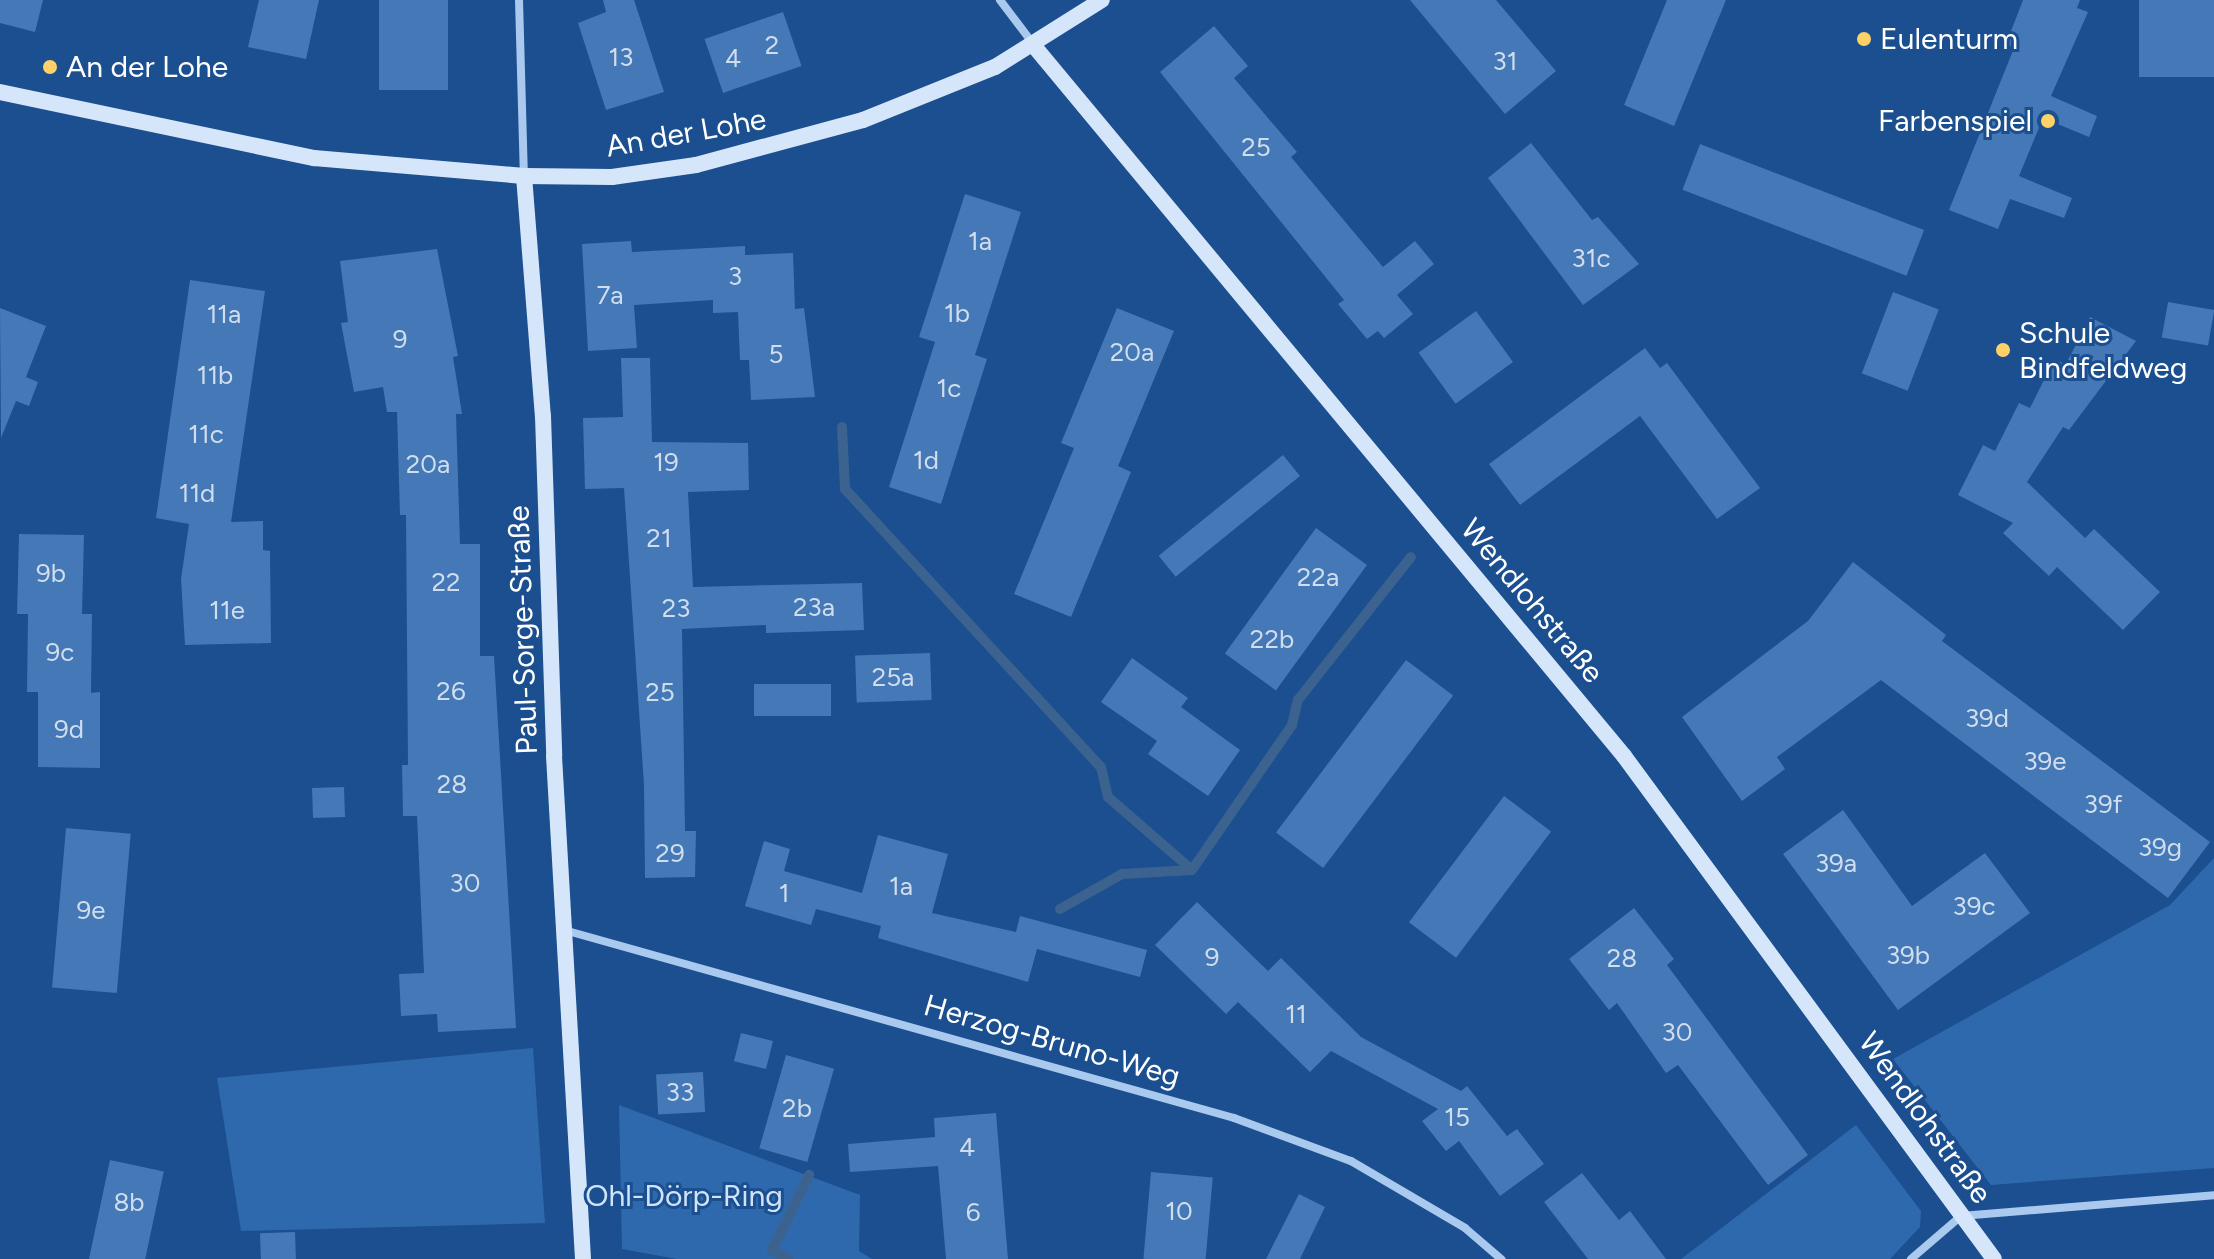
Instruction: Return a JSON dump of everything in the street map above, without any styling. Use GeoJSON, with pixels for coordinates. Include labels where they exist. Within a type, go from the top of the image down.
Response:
{"type":"FeatureCollection","features":[{"type":"Feature","properties":{"kind":"street","name":"Paul-Sorge-Straße"},"geometry":{"type":"LineString","coordinates":[[519,0],[524,176],[543,416],[564,930],[583,1259]]}},
{"type":"Feature","properties":{"kind":"street","name":"Wendlohstraße"},"geometry":{"type":"LineString","coordinates":[[1000,0],[1034,46],[1624,756],[1994,1259]]}},
{"type":"Feature","properties":{"kind":"street","name":"An der Lohe"},"geometry":{"type":"LineString","coordinates":[[0,92],[314,158],[524,176],[630,175],[767,148],[863,120],[1034,46],[1102,0]]}},
{"type":"Feature","properties":{"kind":"street","name":"Herzog-Bruno-Weg"},"geometry":{"type":"LineString","coordinates":[[564,930],[1234,1118],[1351,1161],[1387,1180],[1465,1228],[1501,1259]]}},
{"type":"Feature","properties":{"kind":"street"},"geometry":{"type":"LineString","coordinates":[[1911,1259],[1961,1216],[2214,1195]]}},
{"type":"Feature","properties":{"kind":"green space"},"geometry":{"type":"Polygon","coordinates":[[[2214,858],[2214,1168],[1991,1185],[1893,1059],[2170,905],[2214,858]]]}},
{"type":"Feature","properties":{"kind":"green space"},"geometry":{"type":"Polygon","coordinates":[[[533,1048],[545,1223],[241,1231],[217,1078],[533,1048]]]}},
{"type":"Feature","properties":{"kind":"green space","name":"Ohl-Dörp-Ring"},"geometry":{"type":"Polygon","coordinates":[[[619,1105],[860,1195],[859,1251],[872,1259],[677,1259],[622,1249],[619,1105]]]}},
{"type":"Feature","properties":{"kind":"green space"},"geometry":{"type":"Polygon","coordinates":[[[1856,1125],[1921,1211],[1920,1227],[1890,1259],[1681,1259],[1856,1125]]]}},
{"type":"Feature","properties":{"kind":"building"},"geometry":{"type":"Polygon","coordinates":[[[0,0],[43,0],[35,32],[0,23],[0,0]]]}},
{"type":"Feature","properties":{"kind":"building"},"geometry":{"type":"Polygon","coordinates":[[[259,0],[319,0],[306,59],[248,47],[259,0]]]}},
{"type":"Feature","properties":{"kind":"building"},"geometry":{"type":"Polygon","coordinates":[[[379,0],[448,0],[448,90],[379,90],[379,0]]]}},
{"type":"Feature","properties":{"kind":"building"},"geometry":{"type":"Polygon","coordinates":[[[603,0],[634,0],[664,92],[606,110],[578,23],[606,12],[603,0]]]}},
{"type":"Feature","properties":{"kind":"building"},"geometry":{"type":"Polygon","coordinates":[[[1410,0],[1496,0],[1556,71],[1505,114],[1410,0]]]}},
{"type":"Feature","properties":{"kind":"building"},"geometry":{"type":"Polygon","coordinates":[[[1667,0],[1726,0],[1674,126],[1624,105],[1667,0]]]}},
{"type":"Feature","properties":{"kind":"building"},"geometry":{"type":"Polygon","coordinates":[[[2023,0],[2080,0],[2077,8],[2088,12],[2051,96],[2097,116],[2089,137],[2043,118],[2019,176],[2072,198],[2064,218],[2010,199],[1998,229],[1949,210],[2014,48],[2006,44],[2023,0]]]}},
{"type":"Feature","properties":{"kind":"building"},"geometry":{"type":"Polygon","coordinates":[[[2139,0],[2214,0],[2214,77],[2139,77],[2139,0]]]}},
{"type":"Feature","properties":{"kind":"building"},"geometry":{"type":"Polygon","coordinates":[[[783,12],[802,66],[723,93],[705,39],[783,12]]]}},
{"type":"Feature","properties":{"kind":"building"},"geometry":{"type":"Polygon","coordinates":[[[1214,26],[1248,66],[1234,78],[1297,152],[1291,157],[1383,267],[1415,241],[1434,264],[1397,295],[1413,314],[1384,338],[1378,331],[1367,339],[1338,304],[1344,300],[1160,72],[1214,26]]]}},
{"type":"Feature","properties":{"kind":"building"},"geometry":{"type":"Polygon","coordinates":[[[1531,143],[1592,220],[1598,217],[1639,264],[1583,305],[1488,178],[1531,143]]]}},
{"type":"Feature","properties":{"kind":"building"},"geometry":{"type":"Polygon","coordinates":[[[1700,144],[1924,230],[1906,276],[1682,190],[1700,144]]]}},
{"type":"Feature","properties":{"kind":"building"},"geometry":{"type":"Polygon","coordinates":[[[965,194],[1021,212],[975,355],[987,359],[941,504],[889,487],[935,342],[919,337],[965,194]]]}},
{"type":"Feature","properties":{"kind":"building"},"geometry":{"type":"Polygon","coordinates":[[[631,241],[632,252],[745,246],[745,255],[793,253],[795,309],[804,308],[815,397],[751,400],[749,360],[740,360],[738,312],[713,313],[713,300],[634,305],[637,348],[588,351],[582,244],[631,241]]]}},
{"type":"Feature","properties":{"kind":"building"},"geometry":{"type":"Polygon","coordinates":[[[437,249],[458,356],[453,357],[462,414],[456,414],[460,544],[480,544],[480,656],[494,656],[516,1028],[438,1032],[437,1014],[401,1016],[399,974],[424,973],[417,816],[403,816],[402,765],[408,765],[406,515],[400,515],[397,412],[387,412],[383,387],[354,392],[341,323],[348,322],[340,261],[437,249]]]}},
{"type":"Feature","properties":{"kind":"building"},"geometry":{"type":"Polygon","coordinates":[[[190,280],[265,291],[231,522],[263,521],[263,550],[270,551],[271,643],[185,645],[181,579],[189,524],[156,518],[190,280]]]}},
{"type":"Feature","properties":{"kind":"building"},"geometry":{"type":"Polygon","coordinates":[[[1893,292],[1939,310],[1908,391],[1862,373],[1893,292]]]}},
{"type":"Feature","properties":{"kind":"building"},"geometry":{"type":"Polygon","coordinates":[[[2168,302],[2214,310],[2208,346],[2162,337],[2168,302]]]}},
{"type":"Feature","properties":{"kind":"building"},"geometry":{"type":"Polygon","coordinates":[[[0,308],[46,326],[26,377],[38,382],[29,406],[16,401],[1,438],[0,308]]]}},
{"type":"Feature","properties":{"kind":"building"},"geometry":{"type":"Polygon","coordinates":[[[1117,308],[1174,331],[1118,466],[1131,472],[1071,617],[1014,594],[1074,448],[1061,443],[1117,308]]]}},
{"type":"Feature","properties":{"kind":"building"},"geometry":{"type":"Polygon","coordinates":[[[1476,311],[1513,362],[1456,404],[1419,353],[1476,311]]]}},
{"type":"Feature","properties":{"kind":"building"},"geometry":{"type":"Polygon","coordinates":[[[2090,317],[2136,341],[2069,430],[2063,427],[2027,482],[2085,538],[2094,529],[2160,592],[2123,630],[2057,567],[2049,576],[2003,533],[2013,523],[1958,495],[1983,445],[1995,451],[2019,403],[2030,408],[2054,360],[2066,364],[2090,317]]]}},
{"type":"Feature","properties":{"kind":"building"},"geometry":{"type":"Polygon","coordinates":[[[1645,348],[1660,368],[1667,363],[1760,488],[1717,519],[1640,416],[1520,505],[1489,464],[1645,348]]]}},
{"type":"Feature","properties":{"kind":"building"},"geometry":{"type":"Polygon","coordinates":[[[621,358],[650,358],[652,442],[748,443],[749,490],[688,492],[693,587],[862,583],[864,630],[766,633],[766,625],[682,629],[685,831],[696,831],[695,877],[645,878],[644,785],[624,488],[585,489],[583,418],[623,417],[621,358]]]}},
{"type":"Feature","properties":{"kind":"building"},"geometry":{"type":"Polygon","coordinates":[[[1283,455],[1300,476],[1176,577],[1159,556],[1283,455]]]}},
{"type":"Feature","properties":{"kind":"building"},"geometry":{"type":"Polygon","coordinates":[[[1316,528],[1367,565],[1276,690],[1225,653],[1316,528]]]}},
{"type":"Feature","properties":{"kind":"building"},"geometry":{"type":"Polygon","coordinates":[[[19,534],[84,535],[82,614],[92,614],[91,693],[100,692],[100,768],[38,767],[38,692],[27,692],[28,614],[17,614],[19,534]]]}},
{"type":"Feature","properties":{"kind":"building"},"geometry":{"type":"Polygon","coordinates":[[[1853,562],[1946,635],[1942,641],[2210,842],[2168,898],[1881,680],[1777,757],[1785,769],[1742,801],[1682,717],[1808,621],[1853,562]]]}},
{"type":"Feature","properties":{"kind":"building"},"geometry":{"type":"Polygon","coordinates":[[[930,653],[932,700],[857,703],[855,656],[930,653]]]}},
{"type":"Feature","properties":{"kind":"building"},"geometry":{"type":"Polygon","coordinates":[[[1132,658],[1188,698],[1181,707],[1240,750],[1208,796],[1148,754],[1157,741],[1101,702],[1132,658]]]}},
{"type":"Feature","properties":{"kind":"building"},"geometry":{"type":"Polygon","coordinates":[[[1406,660],[1453,696],[1323,868],[1276,833],[1406,660]]]}},
{"type":"Feature","properties":{"kind":"building"},"geometry":{"type":"Polygon","coordinates":[[[754,684],[831,684],[831,716],[754,716],[754,684]]]}},
{"type":"Feature","properties":{"kind":"building"},"geometry":{"type":"Polygon","coordinates":[[[344,787],[345,817],[313,818],[312,788],[344,787]]]}},
{"type":"Feature","properties":{"kind":"building"},"geometry":{"type":"Polygon","coordinates":[[[1504,796],[1551,832],[1456,958],[1409,922],[1504,796]]]}},
{"type":"Feature","properties":{"kind":"building"},"geometry":{"type":"Polygon","coordinates":[[[1843,810],[1912,906],[1985,853],[2030,913],[1898,1010],[1783,854],[1843,810]]]}},
{"type":"Feature","properties":{"kind":"building"},"geometry":{"type":"Polygon","coordinates":[[[66,828],[131,834],[117,993],[52,987],[66,828]]]}},
{"type":"Feature","properties":{"kind":"building"},"geometry":{"type":"Polygon","coordinates":[[[878,835],[948,854],[932,913],[1016,932],[1020,916],[1147,950],[1140,977],[1037,949],[1028,982],[878,938],[881,926],[816,909],[811,925],[745,906],[764,841],[790,849],[784,871],[862,893],[878,835]]]}},
{"type":"Feature","properties":{"kind":"building"},"geometry":{"type":"Polygon","coordinates":[[[1197,902],[1268,971],[1281,958],[1361,1037],[1461,1091],[1467,1086],[1507,1136],[1517,1129],[1544,1164],[1500,1196],[1459,1141],[1446,1151],[1422,1121],[1438,1109],[1331,1051],[1310,1072],[1238,1002],[1226,1014],[1155,945],[1197,902]]]}},
{"type":"Feature","properties":{"kind":"building"},"geometry":{"type":"Polygon","coordinates":[[[1634,908],[1674,959],[1667,965],[1808,1155],[1768,1185],[1678,1065],[1666,1073],[1617,1003],[1609,1010],[1569,959],[1634,908]]]}},
{"type":"Feature","properties":{"kind":"building"},"geometry":{"type":"Polygon","coordinates":[[[741,1033],[773,1041],[766,1069],[734,1061],[741,1033]]]}},
{"type":"Feature","properties":{"kind":"building"},"geometry":{"type":"Polygon","coordinates":[[[786,1055],[834,1069],[807,1162],[759,1148],[786,1055]]]}},
{"type":"Feature","properties":{"kind":"building"},"geometry":{"type":"Polygon","coordinates":[[[703,1072],[705,1112],[658,1114],[656,1074],[703,1072]]]}},
{"type":"Feature","properties":{"kind":"building"},"geometry":{"type":"Polygon","coordinates":[[[996,1113],[1008,1259],[946,1259],[938,1166],[850,1172],[848,1144],[935,1137],[934,1118],[996,1113]]]}},
{"type":"Feature","properties":{"kind":"building"},"geometry":{"type":"Polygon","coordinates":[[[110,1160],[164,1171],[145,1259],[89,1259],[110,1160]]]}},
{"type":"Feature","properties":{"kind":"building"},"geometry":{"type":"Polygon","coordinates":[[[1151,1172],[1213,1177],[1206,1259],[1143,1259],[1151,1172]]]}},
{"type":"Feature","properties":{"kind":"building"},"geometry":{"type":"Polygon","coordinates":[[[1582,1173],[1619,1220],[1630,1211],[1666,1259],[1588,1259],[1544,1202],[1582,1173]]]}},
{"type":"Feature","properties":{"kind":"building"},"geometry":{"type":"Polygon","coordinates":[[[1299,1194],[1325,1207],[1300,1259],[1266,1259],[1299,1194]]]}},
{"type":"Feature","properties":{"kind":"building"},"geometry":{"type":"Polygon","coordinates":[[[295,1232],[296,1259],[261,1259],[260,1233],[295,1232]]]}},
{"type":"Feature","properties":{"kind":"waterway"},"geometry":{"type":"LineString","coordinates":[[842,427],[845,489],[1101,767],[1108,797],[1192,870]]}},
{"type":"Feature","properties":{"kind":"waterway"},"geometry":{"type":"LineString","coordinates":[[1060,909],[1122,874],[1192,870],[1292,725],[1298,700],[1411,557]]}},
{"type":"Feature","properties":{"kind":"waterway"},"geometry":{"type":"LineString","coordinates":[[788,1259],[772,1250],[809,1175]]}},
{"type":"Feature","properties":{"kind":"place","name":"Eulenturm"},"geometry":{"type":"Point","coordinates":[1864,39]}},
{"type":"Feature","properties":{"kind":"place","name":"An der Lohe"},"geometry":{"type":"Point","coordinates":[50,67]}},
{"type":"Feature","properties":{"kind":"place","name":"Farbenspiel"},"geometry":{"type":"Point","coordinates":[2048,121]}},
{"type":"Feature","properties":{"kind":"place","name":"Schule Bindfeldweg"},"geometry":{"type":"Point","coordinates":[2003,350]}}]}
